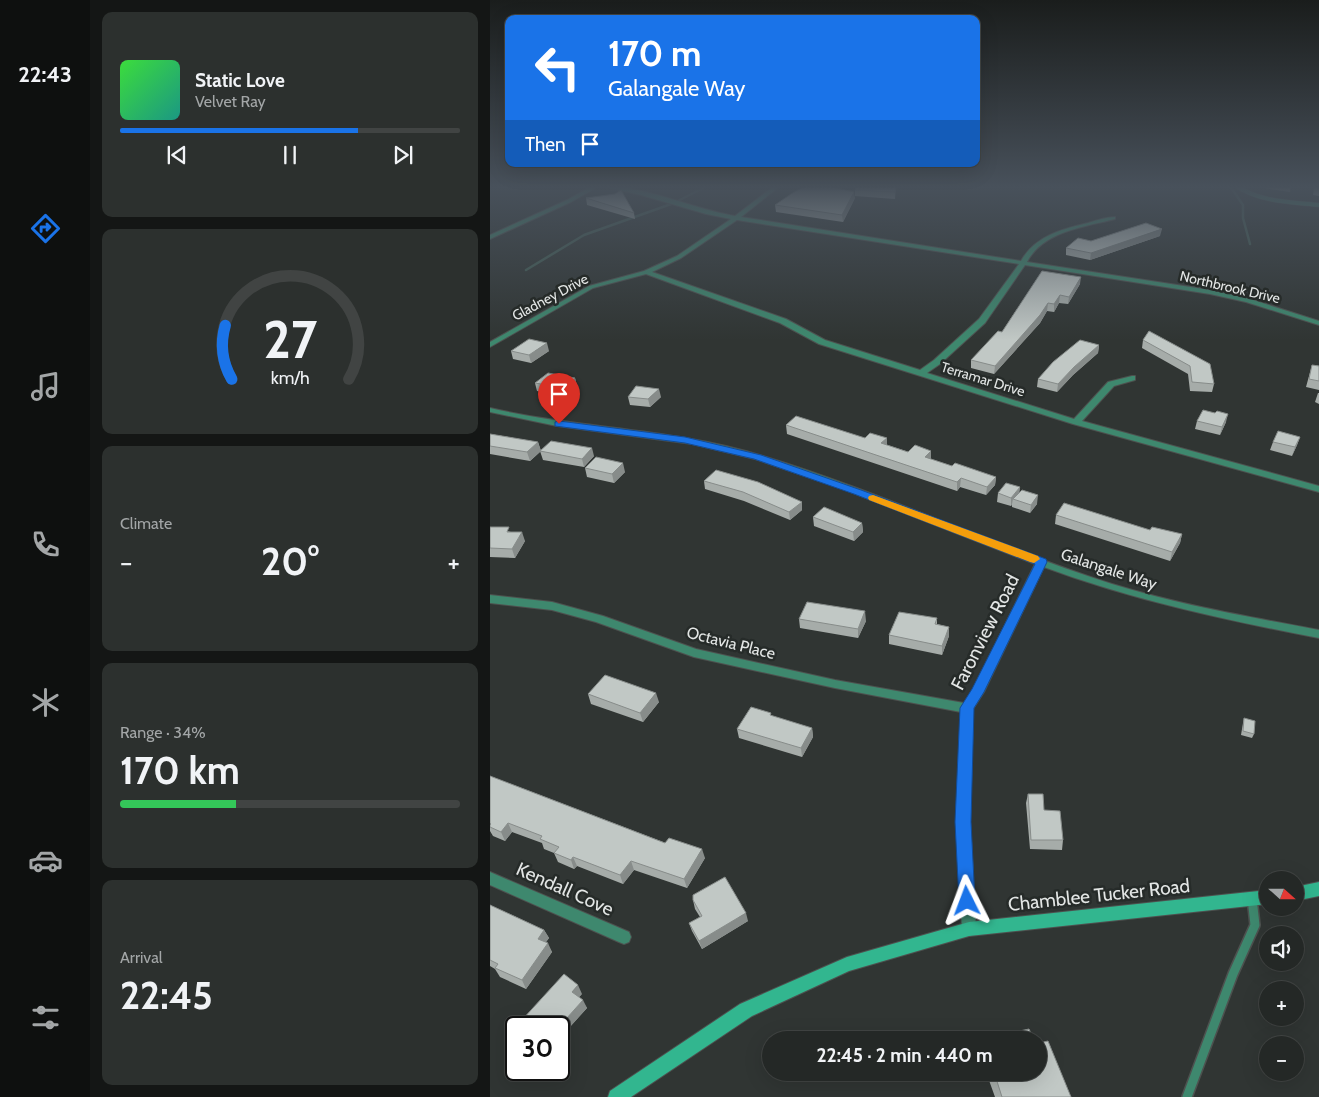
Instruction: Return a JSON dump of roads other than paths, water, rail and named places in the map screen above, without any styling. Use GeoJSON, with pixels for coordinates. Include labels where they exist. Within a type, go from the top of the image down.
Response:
{"type":"FeatureCollection","features":[{"type":"Feature","properties":{"kind":"main road"},"geometry":{"type":"LineString","coordinates":[[1304,892],[1319,889]]}},
{"type":"Feature","properties":{"kind":"main road","name":"Chamblee Tucker Road"},"geometry":{"type":"LineString","coordinates":[[616,1097],[746,1010],[847,964],[969,929],[1259,898]]}},
{"type":"Feature","properties":{"kind":"street","name":"Gladney Drive"},"geometry":{"type":"LineString","coordinates":[[490,345],[591,287],[646,272],[679,257],[708,237]]}},
{"type":"Feature","properties":{"kind":"street","name":"Northbrook Drive"},"geometry":{"type":"LineString","coordinates":[[859,237],[1210,292],[1248,300],[1319,323]]}},
{"type":"Feature","properties":{"kind":"street"},"geometry":{"type":"LineString","coordinates":[[921,373],[937,362],[982,321],[1024,263],[1029,252],[1050,237]]}},
{"type":"Feature","properties":{"kind":"street","name":"Terramar Drive"},"geometry":{"type":"LineString","coordinates":[[646,272],[783,321],[822,342],[1076,422],[1319,489]]}},
{"type":"Feature","properties":{"kind":"street"},"geometry":{"type":"LineString","coordinates":[[1076,422],[1110,384],[1132,378]]}},
{"type":"Feature","properties":{"kind":"street","name":"Galangale Way"},"geometry":{"type":"LineString","coordinates":[[490,410],[522,419],[685,440],[757,457],[858,492],[1108,586],[1180,607],[1319,634]]}},
{"type":"Feature","properties":{"kind":"street","name":"Faronview Road"},"geometry":{"type":"LineString","coordinates":[[969,929],[963,822],[967,708],[978,692],[1042,562]]}},
{"type":"Feature","properties":{"kind":"street","name":"Octavia Place"},"geometry":{"type":"LineString","coordinates":[[490,599],[552,606],[599,619],[694,653],[835,684],[967,708]]}},
{"type":"Feature","properties":{"kind":"street","name":"Kendall Cove"},"geometry":{"type":"LineString","coordinates":[[490,878],[624,937]]}},
{"type":"Feature","properties":{"kind":"lane"},"geometry":{"type":"LineString","coordinates":[[1187,1097],[1234,974],[1255,925],[1252,898]]}},
{"type":"Feature","properties":{"kind":"waterway"},"geometry":{"type":"LineString","coordinates":[[526,270],[580,237]]}},
{"type":"Feature","properties":{"kind":"waterway"},"geometry":{"type":"LineString","coordinates":[[1248,237],[1250,244]]}}]}
